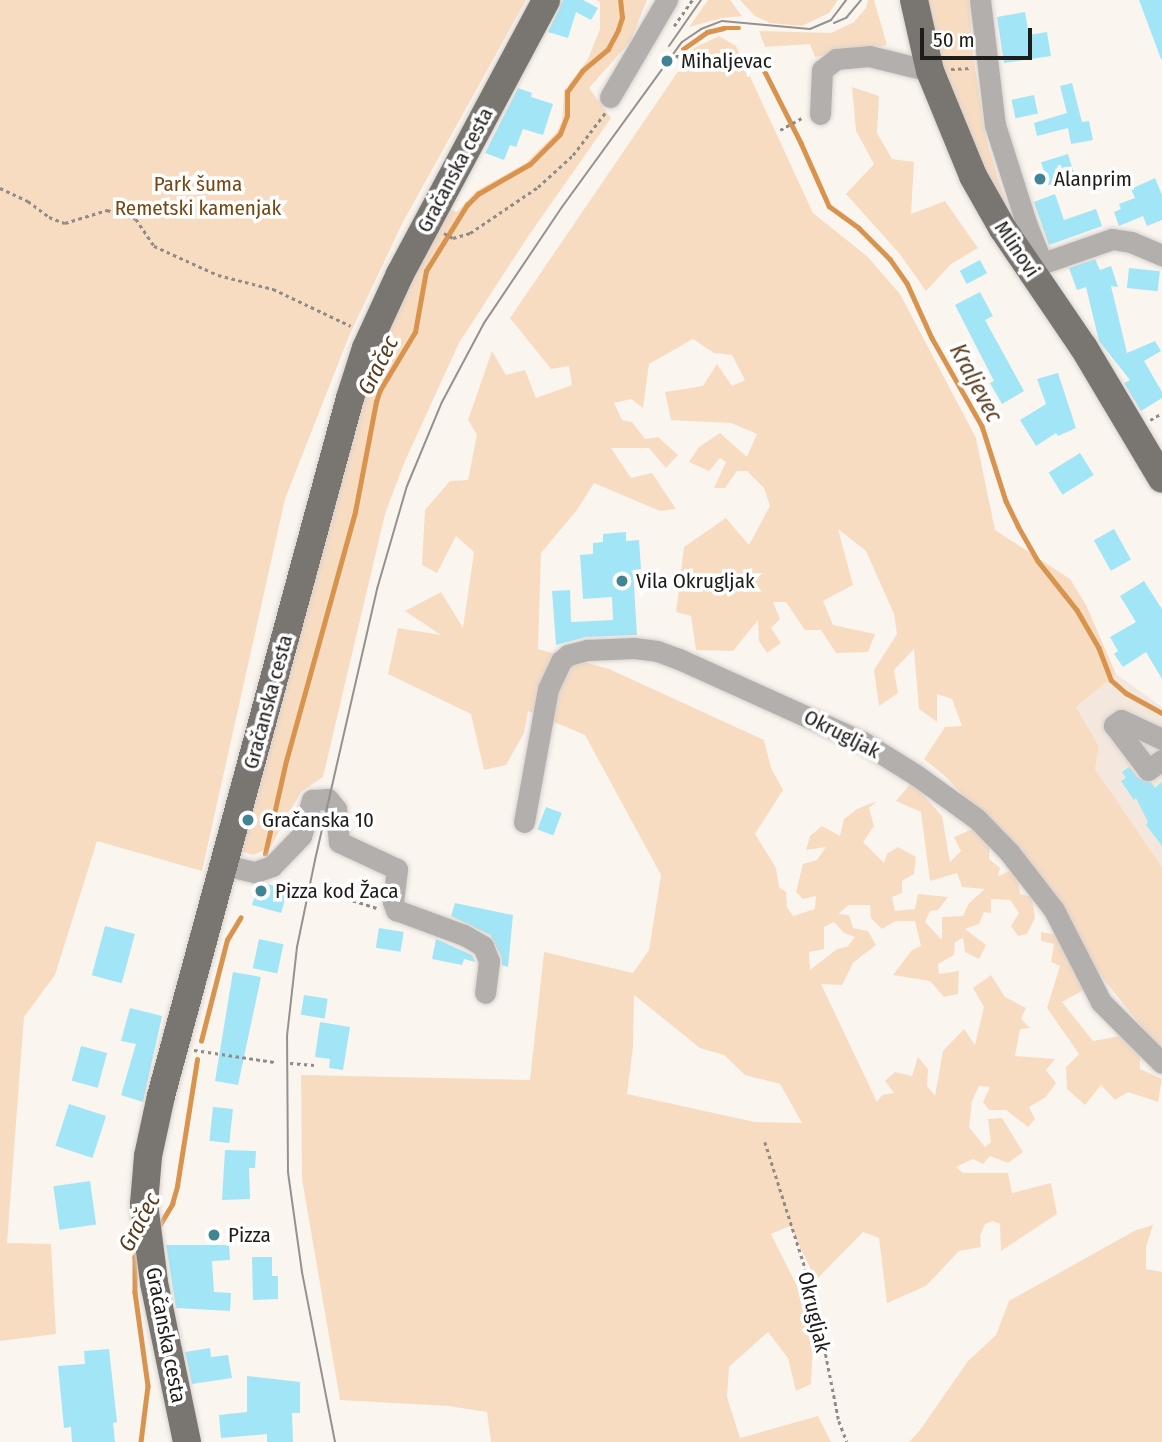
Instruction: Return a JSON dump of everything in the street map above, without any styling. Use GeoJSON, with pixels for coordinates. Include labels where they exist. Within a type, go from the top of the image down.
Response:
{"type":"FeatureCollection","features":[{"type":"Feature","properties":{"kind":"main road","name":"Gračanska cesta"},"geometry":{"type":"LineString","coordinates":[[187,1442],[148,1238],[144,1192],[153,1126],[349,398],[366,348],[400,274],[546,0]]}},
{"type":"Feature","properties":{"kind":"main road","name":"Mlinovi"},"geometry":{"type":"LineString","coordinates":[[914,0],[929,64],[957,144],[984,196],[1084,348],[1162,480]]}},
{"type":"Feature","properties":{"kind":"street"},"geometry":{"type":"LineString","coordinates":[[610,97],[667,0]]}},
{"type":"Feature","properties":{"kind":"street"},"geometry":{"type":"LineString","coordinates":[[980,0],[985,64],[1001,146],[1041,260],[1046,262],[1103,240],[1122,240],[1156,248]]}},
{"type":"Feature","properties":{"kind":"street"},"geometry":{"type":"LineString","coordinates":[[812,116],[822,70],[836,59],[869,56],[929,64]]}},
{"type":"Feature","properties":{"kind":"street","name":"Okrugljak"},"geometry":{"type":"LineString","coordinates":[[524,822],[548,689],[561,661],[568,655],[587,650],[634,648],[657,651],[679,659],[863,742],[916,775],[977,819],[1009,852],[1054,910],[1101,1002],[1162,1063]]}},
{"type":"Feature","properties":{"kind":"street"},"geometry":{"type":"LineString","coordinates":[[1162,739],[1121,720],[1114,725],[1148,770],[1162,760]]}},
{"type":"Feature","properties":{"kind":"street"},"geometry":{"type":"LineString","coordinates":[[224,865],[255,872],[272,866],[301,836],[312,800],[328,799],[336,809],[339,842],[397,869],[393,902],[396,910],[464,935],[483,946],[489,961],[485,993]]}},
{"type":"Feature","properties":{"kind":"path"},"geometry":{"type":"LineString","coordinates":[[671,30],[692,0]]}},
{"type":"Feature","properties":{"kind":"path"},"geometry":{"type":"LineString","coordinates":[[676,58],[678,52]]}},
{"type":"Feature","properties":{"kind":"path"},"geometry":{"type":"LineString","coordinates":[[929,64],[950,69],[973,68],[985,64]]}},
{"type":"Feature","properties":{"kind":"path"},"geometry":{"type":"LineString","coordinates":[[441,232],[453,238],[470,233],[538,187],[573,155],[608,110],[610,97]]}},
{"type":"Feature","properties":{"kind":"path"},"geometry":{"type":"LineString","coordinates":[[780,130],[812,116]]}},
{"type":"Feature","properties":{"kind":"path"},"geometry":{"type":"LineString","coordinates":[[0,188],[28,201],[49,218],[65,223],[107,210],[136,219],[154,246],[218,275],[274,289],[354,327]]}},
{"type":"Feature","properties":{"kind":"path"},"geometry":{"type":"LineString","coordinates":[[332,894],[381,910]]}},
{"type":"Feature","properties":{"kind":"path"},"geometry":{"type":"LineString","coordinates":[[184,1049],[274,1062]]}},
{"type":"Feature","properties":{"kind":"path"},"geometry":{"type":"LineString","coordinates":[[290,1063],[314,1065]]}},
{"type":"Feature","properties":{"kind":"path","name":"Okrugljak"},"geometry":{"type":"LineString","coordinates":[[765,1142],[814,1300],[839,1421],[848,1442]]}},
{"type":"Feature","properties":{"kind":"shaded area"},"geometry":{"type":"Polygon","coordinates":[[[1116,674],[1162,707],[1162,867],[1094,769],[1099,746],[1076,707],[1116,674]]]}},
{"type":"Feature","properties":{"kind":"green space","name":"Park šuma Remetski kamenjak"},"geometry":{"type":"Polygon","coordinates":[[[0,0],[526,0],[403,222],[349,336],[285,499],[202,871],[97,841],[55,975],[24,1017],[7,1243],[51,1244],[56,1334],[0,1341],[0,0]]]}},
{"type":"Feature","properties":{"kind":"green space"},"geometry":{"type":"Polygon","coordinates":[[[596,0],[647,0],[630,42],[589,88],[611,118],[527,238],[459,343],[405,461],[385,514],[323,777],[301,792],[270,848],[253,855],[241,851],[366,390],[387,329],[449,209],[457,212],[476,191],[526,163],[556,133],[562,122],[564,91],[588,59],[600,29],[600,2],[596,0]]]}},
{"type":"Feature","properties":{"kind":"green space"},"geometry":{"type":"Polygon","coordinates":[[[708,0],[730,0],[742,16],[722,18],[689,27],[708,0]]]}},
{"type":"Feature","properties":{"kind":"green space"},"geometry":{"type":"Polygon","coordinates":[[[740,0],[838,0],[829,13],[802,26],[770,23],[755,16],[740,0]]]}},
{"type":"Feature","properties":{"kind":"green space"},"geometry":{"type":"Polygon","coordinates":[[[868,0],[874,0],[887,45],[815,57],[810,44],[765,47],[759,31],[831,33],[854,22],[866,8],[868,0]]]}},
{"type":"Feature","properties":{"kind":"green space"},"geometry":{"type":"Polygon","coordinates":[[[922,0],[969,0],[973,55],[987,143],[1014,228],[966,146],[922,0]]]}},
{"type":"Feature","properties":{"kind":"green space"},"geometry":{"type":"Polygon","coordinates":[[[719,36],[736,46],[813,213],[868,257],[900,294],[976,438],[995,530],[1070,579],[1086,605],[1116,674],[1076,707],[1099,746],[1095,769],[1162,867],[1162,1052],[1093,966],[1031,868],[945,776],[924,759],[945,727],[962,726],[952,699],[937,694],[937,722],[919,709],[914,649],[894,670],[898,693],[879,706],[874,670],[897,634],[894,614],[866,551],[838,529],[853,585],[823,601],[833,625],[875,634],[868,652],[836,653],[821,630],[805,630],[786,602],[773,602],[780,619],[771,628],[781,643],[767,653],[759,641],[758,620],[733,651],[696,650],[691,616],[676,612],[684,547],[726,518],[749,545],[770,506],[764,488],[747,471],[737,471],[725,488],[714,488],[726,462],[720,458],[709,471],[689,462],[699,447],[720,433],[747,457],[757,434],[731,423],[671,420],[665,392],[703,386],[717,364],[732,386],[745,380],[732,355],[714,353],[693,339],[649,364],[643,408],[631,399],[614,403],[622,420],[632,422],[645,439],[658,437],[678,455],[666,468],[649,448],[611,448],[631,478],[652,473],[676,509],[660,511],[594,483],[577,510],[541,553],[538,649],[609,669],[764,740],[771,768],[783,790],[755,834],[776,868],[779,887],[786,892],[787,907],[793,916],[815,909],[816,896],[803,899],[796,892],[803,864],[817,860],[826,847],[806,850],[810,836],[822,826],[840,836],[844,819],[857,809],[877,801],[869,808],[874,826],[863,842],[884,863],[887,854],[898,847],[916,857],[914,874],[902,881],[902,893],[892,897],[895,911],[915,909],[918,894],[948,897],[938,910],[930,911],[925,922],[942,940],[942,917],[963,916],[969,903],[985,889],[962,887],[957,873],[930,881],[921,812],[896,801],[912,782],[942,816],[950,862],[961,851],[954,837],[975,828],[990,841],[989,859],[1000,868],[998,876],[1010,871],[1018,878],[1020,894],[1032,897],[1035,918],[1027,934],[1018,936],[1011,926],[1019,913],[1010,900],[991,899],[991,913],[984,912],[979,924],[965,929],[986,945],[979,959],[965,952],[963,938],[955,942],[954,955],[938,964],[939,974],[959,971],[958,994],[944,997],[930,981],[893,975],[912,950],[921,946],[915,921],[895,921],[882,929],[871,918],[870,905],[849,905],[838,914],[849,915],[853,928],[868,931],[876,945],[853,963],[842,985],[821,984],[877,1102],[882,1095],[894,1093],[885,1081],[895,1072],[912,1076],[918,1057],[928,1069],[927,1086],[935,1096],[943,1051],[964,1029],[975,1045],[984,1007],[973,988],[991,975],[1005,997],[1026,1008],[1021,1019],[1030,1028],[1020,1029],[1015,1056],[1055,1059],[1046,1070],[1056,1083],[1046,1097],[1029,1107],[1035,1119],[1028,1127],[1006,1110],[989,1110],[983,1102],[990,1087],[979,1086],[972,1101],[969,1127],[985,1147],[991,1142],[988,1119],[1002,1118],[1023,1152],[1008,1163],[990,1156],[983,1164],[973,1159],[956,1167],[963,1173],[1008,1173],[1012,1193],[1051,1183],[1057,1214],[1001,1251],[1000,1224],[993,1221],[985,1224],[980,1236],[981,1247],[959,1251],[926,1286],[887,1303],[879,1238],[863,1232],[816,1280],[790,1226],[771,1234],[804,1300],[813,1341],[811,1384],[796,1391],[788,1358],[768,1332],[729,1367],[727,1397],[740,1438],[818,1416],[831,1442],[491,1442],[487,1412],[448,1406],[340,1400],[302,1179],[301,1075],[530,1080],[544,952],[633,973],[649,950],[661,875],[585,735],[528,711],[524,733],[506,765],[484,770],[471,714],[388,674],[398,628],[441,635],[405,611],[441,592],[463,628],[474,552],[456,536],[437,573],[422,565],[425,510],[450,481],[468,480],[477,435],[468,420],[492,351],[506,375],[525,370],[536,398],[572,385],[569,366],[551,369],[510,318],[694,48],[719,36]],[[834,922],[824,927],[824,949],[809,952],[810,970],[837,949],[847,947],[855,937],[844,933],[834,922]],[[634,995],[633,1047],[627,1094],[755,1122],[802,1123],[780,1084],[745,1075],[724,1055],[700,1048],[634,995]]]}},
{"type":"Feature","properties":{"kind":"green space"},"geometry":{"type":"Polygon","coordinates":[[[852,87],[879,96],[877,133],[892,159],[914,162],[911,214],[945,201],[978,248],[951,264],[926,291],[899,253],[846,194],[874,164],[856,131],[852,87]]]}},
{"type":"Feature","properties":{"kind":"green space"},"geometry":{"type":"Polygon","coordinates":[[[1041,932],[1058,935],[1087,988],[1062,1002],[1093,1041],[1120,1036],[1140,1055],[1140,1069],[1162,1079],[1158,1102],[1128,1092],[1115,1100],[1101,1085],[1085,1105],[1067,1089],[1066,1067],[1079,1054],[1047,1008],[1060,966],[1051,962],[1054,944],[1041,941],[1041,932]]]}},
{"type":"Feature","properties":{"kind":"green space"},"geometry":{"type":"Polygon","coordinates":[[[1153,1225],[1146,1247],[1146,1269],[1162,1272],[1162,1442],[909,1442],[968,1361],[996,1335],[1009,1301],[1136,1230],[1153,1225]]]}},
{"type":"Feature","properties":{"kind":"building"},"geometry":{"type":"Polygon","coordinates":[[[563,0],[583,0],[598,8],[591,20],[576,12],[568,38],[548,32],[563,0]]]}},
{"type":"Feature","properties":{"kind":"building"},"geometry":{"type":"Polygon","coordinates":[[[1139,0],[1162,0],[1162,59],[1161,59],[1139,0]]]}},
{"type":"Feature","properties":{"kind":"building"},"geometry":{"type":"Polygon","coordinates":[[[1025,12],[1029,35],[1047,32],[1051,56],[1004,63],[997,17],[1025,12]]]}},
{"type":"Feature","properties":{"kind":"building"},"geometry":{"type":"Polygon","coordinates":[[[1072,83],[1082,122],[1089,121],[1093,140],[1071,144],[1068,128],[1037,136],[1034,123],[1067,113],[1060,86],[1072,83]]]}},
{"type":"Feature","properties":{"kind":"building"},"geometry":{"type":"Polygon","coordinates":[[[518,88],[532,93],[531,97],[553,104],[543,135],[523,129],[516,147],[510,145],[504,160],[485,153],[518,88]]]}},
{"type":"Feature","properties":{"kind":"building"},"geometry":{"type":"Polygon","coordinates":[[[1034,95],[1038,114],[1015,118],[1012,100],[1034,95]]]}},
{"type":"Feature","properties":{"kind":"building"},"geometry":{"type":"Polygon","coordinates":[[[1068,154],[1075,177],[1048,185],[1041,162],[1068,154]]]}},
{"type":"Feature","properties":{"kind":"building"},"geometry":{"type":"Polygon","coordinates":[[[1155,178],[1162,195],[1162,220],[1147,226],[1143,216],[1119,226],[1114,212],[1121,209],[1119,204],[1135,198],[1131,189],[1155,178]]]}},
{"type":"Feature","properties":{"kind":"building"},"geometry":{"type":"Polygon","coordinates":[[[1055,194],[1064,220],[1096,209],[1102,226],[1049,245],[1034,202],[1055,194]]]}},
{"type":"Feature","properties":{"kind":"building"},"geometry":{"type":"Polygon","coordinates":[[[1095,259],[1100,270],[1111,266],[1118,287],[1111,286],[1127,353],[1155,341],[1161,351],[1144,361],[1162,392],[1162,398],[1141,411],[1124,383],[1130,380],[1099,341],[1086,287],[1077,290],[1069,268],[1095,259]]]}},
{"type":"Feature","properties":{"kind":"building"},"geometry":{"type":"Polygon","coordinates":[[[980,260],[987,273],[967,284],[960,271],[980,260]]]}},
{"type":"Feature","properties":{"kind":"building"},"geometry":{"type":"Polygon","coordinates":[[[1129,268],[1160,271],[1158,291],[1127,288],[1129,268]]]}},
{"type":"Feature","properties":{"kind":"building"},"geometry":{"type":"Polygon","coordinates":[[[980,292],[993,316],[985,320],[1024,391],[1002,404],[990,383],[994,381],[955,305],[980,292]]]}},
{"type":"Feature","properties":{"kind":"building"},"geometry":{"type":"Polygon","coordinates":[[[1058,373],[1076,428],[1058,436],[1056,433],[1036,446],[1020,420],[1046,404],[1037,379],[1058,373]]]}},
{"type":"Feature","properties":{"kind":"building"},"geometry":{"type":"Polygon","coordinates":[[[1080,453],[1094,475],[1062,495],[1049,473],[1080,453]]]}},
{"type":"Feature","properties":{"kind":"building"},"geometry":{"type":"Polygon","coordinates":[[[1114,529],[1131,560],[1111,571],[1094,540],[1114,529]]]}},
{"type":"Feature","properties":{"kind":"building","name":"Vila Okrugljak"},"geometry":{"type":"Polygon","coordinates":[[[626,532],[626,541],[639,540],[641,569],[633,570],[637,635],[586,637],[556,645],[552,591],[570,590],[571,622],[613,620],[612,597],[583,599],[580,555],[593,554],[593,543],[603,542],[603,534],[626,532]]]}},
{"type":"Feature","properties":{"kind":"building"},"geometry":{"type":"Polygon","coordinates":[[[1144,581],[1162,609],[1162,679],[1146,652],[1123,667],[1114,654],[1118,651],[1110,637],[1136,622],[1120,596],[1144,581]]]}},
{"type":"Feature","properties":{"kind":"building"},"geometry":{"type":"Polygon","coordinates":[[[1129,767],[1138,778],[1151,782],[1155,788],[1162,782],[1162,846],[1146,825],[1148,822],[1136,798],[1134,800],[1121,781],[1126,778],[1122,772],[1129,767]]]}},
{"type":"Feature","properties":{"kind":"building"},"geometry":{"type":"Polygon","coordinates":[[[546,807],[562,813],[553,835],[537,829],[546,807]]]}},
{"type":"Feature","properties":{"kind":"building"},"geometry":{"type":"Polygon","coordinates":[[[264,883],[288,890],[281,913],[252,905],[258,885],[264,883]]]}},
{"type":"Feature","properties":{"kind":"building"},"geometry":{"type":"Polygon","coordinates":[[[455,903],[513,915],[508,967],[502,965],[501,956],[490,935],[451,916],[455,903]]]}},
{"type":"Feature","properties":{"kind":"building"},"geometry":{"type":"Polygon","coordinates":[[[105,926],[135,934],[122,983],[92,975],[105,926]]]}},
{"type":"Feature","properties":{"kind":"building"},"geometry":{"type":"Polygon","coordinates":[[[379,928],[404,932],[401,952],[376,948],[379,928]]]}},
{"type":"Feature","properties":{"kind":"building"},"geometry":{"type":"Polygon","coordinates":[[[259,939],[283,944],[277,974],[253,968],[259,939]]]}},
{"type":"Feature","properties":{"kind":"building"},"geometry":{"type":"Polygon","coordinates":[[[436,939],[472,955],[475,962],[464,959],[462,965],[432,959],[436,939]]]}},
{"type":"Feature","properties":{"kind":"building"},"geometry":{"type":"Polygon","coordinates":[[[233,972],[261,977],[238,1085],[215,1081],[233,972]]]}},
{"type":"Feature","properties":{"kind":"building"},"geometry":{"type":"Polygon","coordinates":[[[304,995],[328,999],[325,1019],[301,1015],[304,995]]]}},
{"type":"Feature","properties":{"kind":"building"},"geometry":{"type":"Polygon","coordinates":[[[130,1008],[162,1016],[143,1102],[121,1095],[136,1044],[121,1041],[130,1008]]]}},
{"type":"Feature","properties":{"kind":"building"},"geometry":{"type":"Polygon","coordinates":[[[320,1022],[350,1027],[343,1070],[329,1068],[330,1059],[315,1057],[320,1022]]]}},
{"type":"Feature","properties":{"kind":"building"},"geometry":{"type":"Polygon","coordinates":[[[81,1046],[107,1053],[98,1088],[72,1081],[81,1046]]]}},
{"type":"Feature","properties":{"kind":"building"},"geometry":{"type":"Polygon","coordinates":[[[69,1104],[106,1116],[92,1158],[55,1146],[69,1104]]]}},
{"type":"Feature","properties":{"kind":"building"},"geometry":{"type":"Polygon","coordinates":[[[213,1107],[233,1109],[229,1143],[209,1141],[213,1107]]]}},
{"type":"Feature","properties":{"kind":"building"},"geometry":{"type":"Polygon","coordinates":[[[225,1150],[256,1151],[255,1168],[249,1168],[250,1199],[222,1200],[225,1150]]]}},
{"type":"Feature","properties":{"kind":"building"},"geometry":{"type":"Polygon","coordinates":[[[90,1181],[96,1225],[59,1230],[53,1186],[90,1181]]]}},
{"type":"Feature","properties":{"kind":"building"},"geometry":{"type":"Polygon","coordinates":[[[166,1245],[229,1245],[230,1260],[212,1261],[214,1292],[231,1293],[230,1311],[176,1308],[166,1245]]]}},
{"type":"Feature","properties":{"kind":"building"},"geometry":{"type":"Polygon","coordinates":[[[252,1257],[272,1257],[272,1276],[278,1276],[278,1299],[253,1300],[252,1257]]]}},
{"type":"Feature","properties":{"kind":"building"},"geometry":{"type":"Polygon","coordinates":[[[210,1348],[211,1357],[228,1355],[232,1378],[192,1384],[185,1352],[210,1348]]]}},
{"type":"Feature","properties":{"kind":"building"},"geometry":{"type":"Polygon","coordinates":[[[109,1349],[117,1422],[113,1423],[115,1442],[72,1442],[71,1427],[64,1428],[58,1366],[85,1364],[84,1351],[109,1349]]]}},
{"type":"Feature","properties":{"kind":"building"},"geometry":{"type":"Polygon","coordinates":[[[247,1376],[300,1382],[300,1413],[292,1413],[293,1442],[267,1442],[267,1434],[221,1438],[219,1415],[247,1412],[247,1376]]]}},
{"type":"Feature","properties":{"kind":"waterway","name":"Gračec"},"geometry":{"type":"LineString","coordinates":[[265,854],[286,761],[355,512],[376,402],[380,390],[415,332],[426,271],[467,205],[478,194],[530,164],[560,134],[567,116],[567,92],[582,71],[608,49],[622,18],[620,0]]}},
{"type":"Feature","properties":{"kind":"waterway"},"geometry":{"type":"LineString","coordinates":[[683,49],[707,32],[739,28]]}},
{"type":"Feature","properties":{"kind":"waterway","name":"Kraljevec"},"geometry":{"type":"LineString","coordinates":[[761,64],[829,206],[859,228],[890,259],[907,283],[932,338],[982,426],[1006,501],[1018,526],[1038,561],[1077,610],[1099,648],[1111,680],[1126,693],[1162,713]]}},
{"type":"Feature","properties":{"kind":"waterway","name":"Gračec"},"geometry":{"type":"LineString","coordinates":[[201,1041],[227,940],[240,918]]}},
{"type":"Feature","properties":{"kind":"waterway","name":"Gračec"},"geometry":{"type":"LineString","coordinates":[[159,1226],[172,1204],[177,1186],[197,1060]]}},
{"type":"Feature","properties":{"kind":"waterway","name":"Gračec"},"geometry":{"type":"LineString","coordinates":[[138,1253],[135,1257],[135,1292],[148,1386],[141,1442]]}},
{"type":"Feature","properties":{"kind":"tram line"},"geometry":{"type":"LineString","coordinates":[[669,46],[701,0]]}},
{"type":"Feature","properties":{"kind":"tram line"},"geometry":{"type":"LineString","coordinates":[[335,1442],[302,1272],[288,1172],[287,1036],[297,947],[315,860],[377,589],[407,486],[442,402],[484,323],[562,207],[682,42],[701,29],[722,21],[810,29],[831,20],[846,0]]}},
{"type":"Feature","properties":{"kind":"tram line"},"geometry":{"type":"LineString","coordinates":[[834,23],[846,18],[861,0]]}},
{"type":"Feature","properties":{"kind":"place","name":"Mihaljevac"},"geometry":{"type":"Point","coordinates":[667,61]}},
{"type":"Feature","properties":{"kind":"place","name":"Alanprim"},"geometry":{"type":"Point","coordinates":[1040,179]}},
{"type":"Feature","properties":{"kind":"place","name":"Vila Okrugljak"},"geometry":{"type":"Point","coordinates":[622,581]}},
{"type":"Feature","properties":{"kind":"place","name":"Gračanska 10"},"geometry":{"type":"Point","coordinates":[248,820]}},
{"type":"Feature","properties":{"kind":"place","name":"Pizza kod Žaca"},"geometry":{"type":"Point","coordinates":[261,891]}},
{"type":"Feature","properties":{"kind":"place","name":"Pizza"},"geometry":{"type":"Point","coordinates":[214,1235]}}]}
